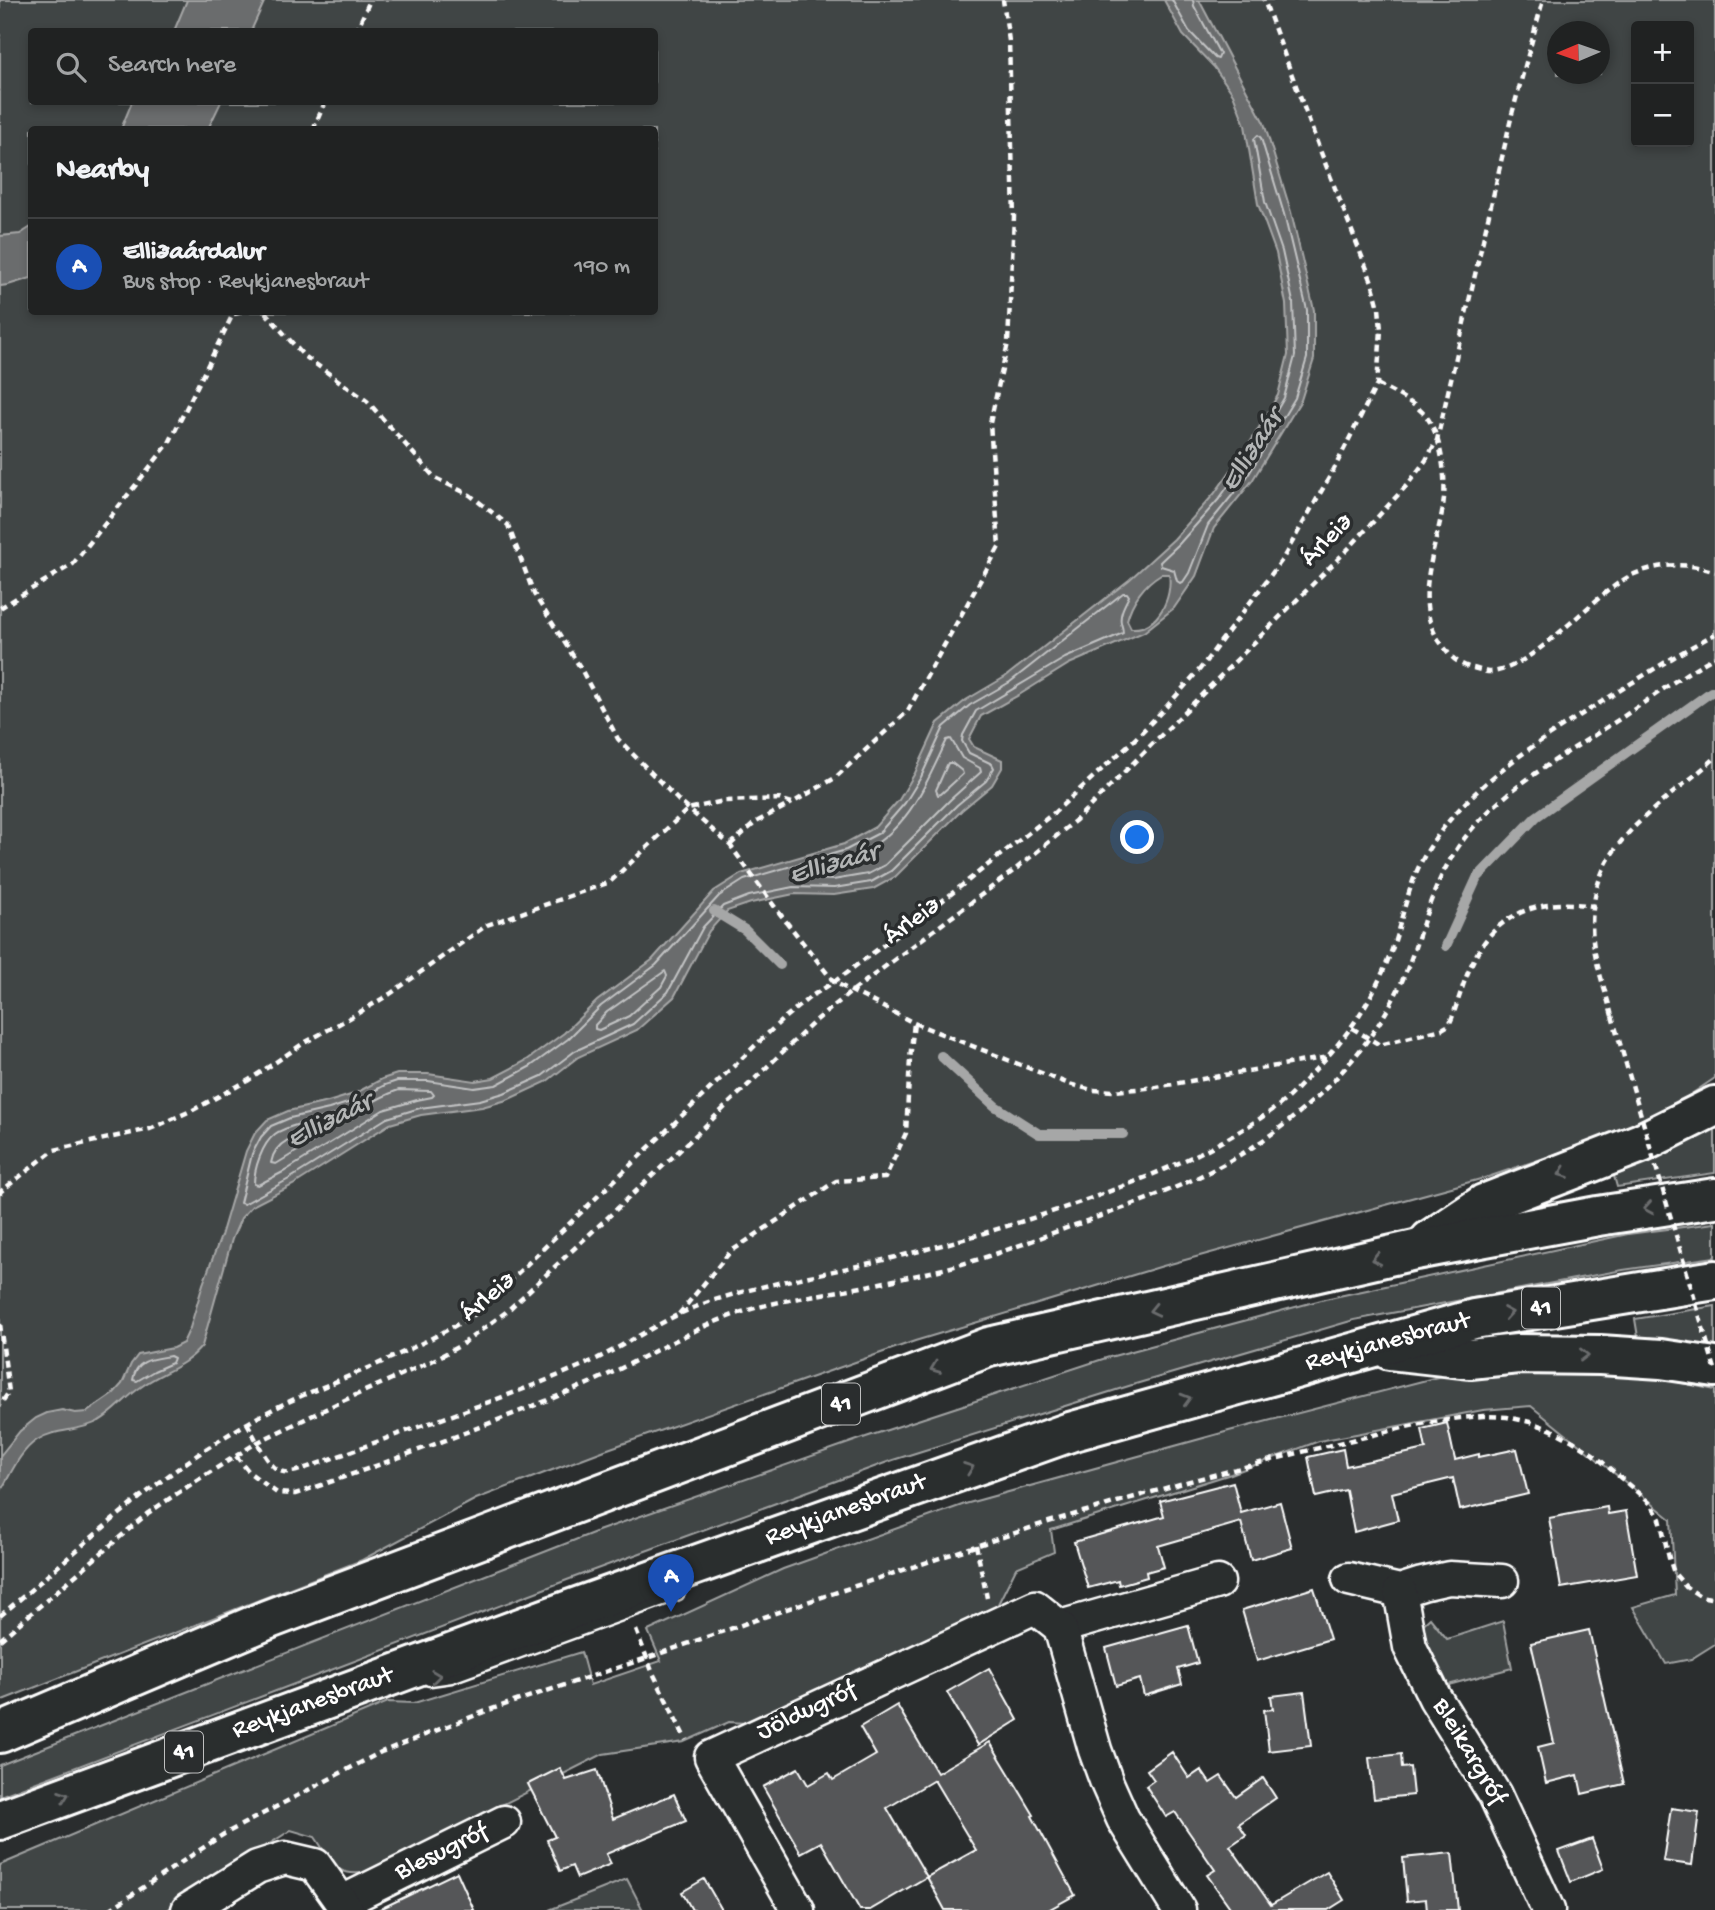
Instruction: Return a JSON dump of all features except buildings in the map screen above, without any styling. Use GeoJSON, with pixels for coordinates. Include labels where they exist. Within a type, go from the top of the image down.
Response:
{"type":"FeatureCollection","features":[{"type":"Feature","properties":{"kind":"highway"},"geometry":{"type":"LineString","coordinates":[[1415,1250],[1484,1204],[1641,1143],[1715,1106]]}},
{"type":"Feature","properties":{"kind":"highway","name":"41"},"geometry":{"type":"LineString","coordinates":[[1,1732],[269,1619],[989,1347],[1415,1250],[1598,1216],[1715,1198]]}},
{"type":"Feature","properties":{"kind":"highway","name":"Reykjanesbraut"},"geometry":{"type":"LineString","coordinates":[[0,1820],[572,1609],[1070,1432],[1474,1319],[1715,1280]]}},
{"type":"Feature","properties":{"kind":"highway"},"geometry":{"type":"LineString","coordinates":[[1370,1347],[1470,1359],[1518,1354],[1600,1355],[1661,1359],[1715,1368]]}},
{"type":"Feature","properties":{"kind":"street"},"geometry":{"type":"LineString","coordinates":[[1349,1579],[1400,1591],[1449,1578],[1502,1581]]}},
{"type":"Feature","properties":{"kind":"street"},"geometry":{"type":"LineString","coordinates":[[1179,1910],[1124,1819],[1107,1783],[1060,1627],[1218,1582]]}},
{"type":"Feature","properties":{"kind":"street","name":"Bleikargróf"},"geometry":{"type":"LineString","coordinates":[[1400,1591],[1410,1647],[1435,1698],[1495,1795],[1548,1910]]}},
{"type":"Feature","properties":{"kind":"street","name":"Jöldugróf"},"geometry":{"type":"LineString","coordinates":[[798,1910],[711,1757],[1035,1607],[1060,1627]]}},
{"type":"Feature","properties":{"kind":"street","name":"Blesugróf"},"geometry":{"type":"LineString","coordinates":[[188,1910],[257,1867],[285,1858],[315,1865],[344,1906],[504,1822]]}},
{"type":"Feature","properties":{"kind":"lane"},"geometry":{"type":"LineString","coordinates":[[810,1541],[882,1499]]}},
{"type":"Feature","properties":{"kind":"lane"},"geometry":{"type":"LineString","coordinates":[[368,1684],[451,1674],[686,1589]]}},
{"type":"Feature","properties":{"kind":"path"},"geometry":{"type":"LineString","coordinates":[[358,28],[370,0]]}},
{"type":"Feature","properties":{"kind":"path"},"geometry":{"type":"LineString","coordinates":[[730,845],[756,822],[835,778],[907,712],[999,547],[990,423],[1008,343],[1014,217],[1009,41],[1003,0]]}},
{"type":"Feature","properties":{"kind":"path","name":"Árleið"},"geometry":{"type":"LineString","coordinates":[[0,1616],[175,1470],[247,1423],[290,1400],[404,1351],[475,1314],[757,1042],[810,997],[834,982],[1055,812],[1135,739],[1200,669],[1282,560],[1377,384],[1381,330],[1372,282],[1264,0]]}},
{"type":"Feature","properties":{"kind":"path","name":"Árleið"},"geometry":{"type":"LineString","coordinates":[[0,1640],[148,1513],[236,1456],[258,1442],[338,1403],[430,1362],[479,1334],[678,1152],[813,1023],[1076,820],[1349,548],[1408,484],[1437,440],[1511,114],[1543,0]]}},
{"type":"Feature","properties":{"kind":"path"},"geometry":{"type":"LineString","coordinates":[[315,126],[324,105]]}},
{"type":"Feature","properties":{"kind":"path"},"geometry":{"type":"LineString","coordinates":[[0,608],[72,564],[169,443],[232,315]]}},
{"type":"Feature","properties":{"kind":"path"},"geometry":{"type":"LineString","coordinates":[[268,315],[303,355],[367,401],[435,478],[470,495],[508,525],[534,594],[580,667],[618,739],[688,809],[730,845],[834,982],[914,1023],[1069,1084],[1092,1090],[1156,1087],[1328,1057]]}},
{"type":"Feature","properties":{"kind":"path"},"geometry":{"type":"LineString","coordinates":[[1377,384],[1410,402],[1427,417],[1437,440],[1444,468],[1444,498],[1426,584],[1427,609],[1434,634],[1450,656],[1466,667],[1489,672],[1506,669],[1526,659],[1607,590],[1633,575],[1665,565],[1700,566],[1715,572]]}},
{"type":"Feature","properties":{"kind":"path"},"geometry":{"type":"LineString","coordinates":[[247,1423],[271,1464],[278,1470],[297,1471],[527,1388],[593,1361],[678,1314],[752,1289],[962,1241],[1122,1187],[1199,1154],[1283,1102],[1328,1057],[1352,1028],[1391,953],[1414,878],[1426,853],[1464,805],[1503,769],[1585,712],[1672,656],[1715,634]]}},
{"type":"Feature","properties":{"kind":"path"},"geometry":{"type":"LineString","coordinates":[[236,1456],[250,1473],[277,1493],[295,1494],[429,1446],[589,1383],[742,1312],[885,1283],[972,1261],[1121,1209],[1209,1172],[1243,1154],[1312,1103],[1370,1039],[1393,1002],[1450,859],[1486,813],[1522,783],[1715,657]]}},
{"type":"Feature","properties":{"kind":"path"},"geometry":{"type":"LineString","coordinates":[[1715,758],[1636,825],[1611,854],[1592,906],[1594,945],[1612,1016],[1715,1368]]}},
{"type":"Feature","properties":{"kind":"path"},"geometry":{"type":"LineString","coordinates":[[0,1195],[0,1192],[54,1150],[150,1129],[193,1110],[248,1080],[304,1043],[390,994],[487,925],[610,882],[688,809],[724,801],[779,799],[792,803]]}},
{"type":"Feature","properties":{"kind":"path"},"geometry":{"type":"LineString","coordinates":[[1352,1028],[1380,1045],[1432,1033],[1448,1024],[1452,1018],[1468,972],[1479,950],[1500,925],[1524,911],[1550,904],[1592,906]]}},
{"type":"Feature","properties":{"kind":"path"},"geometry":{"type":"LineString","coordinates":[[678,1314],[730,1252],[836,1181],[885,1178],[906,1133],[914,1023]]}},
{"type":"Feature","properties":{"kind":"path"},"geometry":{"type":"LineString","coordinates":[[0,1325],[9,1392],[0,1405]]}},
{"type":"Feature","properties":{"kind":"path"},"geometry":{"type":"LineString","coordinates":[[109,1910],[224,1835],[381,1752],[489,1710],[976,1545],[1190,1481],[1302,1451],[1427,1423],[1483,1416],[1507,1417],[1552,1430],[1573,1441],[1644,1497],[1660,1519],[1674,1573],[1686,1587],[1700,1596],[1715,1599]]}},
{"type":"Feature","properties":{"kind":"path"},"geometry":{"type":"LineString","coordinates":[[976,1545],[986,1592]]}},
{"type":"Feature","properties":{"kind":"path"},"geometry":{"type":"LineString","coordinates":[[641,1642],[673,1715]]}},
{"type":"Feature","properties":{"kind":"shaded area"},"geometry":{"type":"Polygon","coordinates":[[[0,0],[1715,0],[1715,1078],[1681,1101],[1606,1137],[1488,1177],[1163,1266],[915,1341],[605,1450],[476,1499],[362,1560],[0,1701],[0,0]]]}},
{"type":"Feature","properties":{"kind":"shaded area"},"geometry":{"type":"Polygon","coordinates":[[[1715,1126],[1715,1173],[1617,1187],[1612,1169],[1715,1126]]]}},
{"type":"Feature","properties":{"kind":"shaded area"},"geometry":{"type":"Polygon","coordinates":[[[1715,1223],[1715,1257],[1623,1270],[1354,1320],[1132,1385],[893,1460],[575,1577],[0,1796],[0,1765],[598,1531],[866,1437],[1106,1358],[1325,1299],[1628,1234],[1715,1223]]]}},
{"type":"Feature","properties":{"kind":"shaded area"},"geometry":{"type":"Polygon","coordinates":[[[1715,1306],[1715,1347],[1638,1337],[1635,1319],[1715,1306]]]}},
{"type":"Feature","properties":{"kind":"shaded area"},"geometry":{"type":"Polygon","coordinates":[[[1621,1370],[1715,1390],[1715,1644],[1691,1659],[1666,1664],[1633,1607],[1675,1595],[1671,1519],[1531,1406],[1483,1410],[1319,1441],[1231,1474],[1051,1530],[1054,1552],[1016,1568],[997,1606],[746,1723],[729,1722],[684,1742],[603,1754],[369,1872],[348,1873],[341,1870],[331,1861],[315,1837],[291,1830],[167,1910],[0,1910],[0,1865],[388,1702],[414,1703],[581,1652],[590,1685],[661,1661],[648,1631],[783,1569],[965,1504],[1457,1372],[1621,1370]]]}},
{"type":"Feature","properties":{"kind":"shaded area"},"geometry":{"type":"Polygon","coordinates":[[[1430,1618],[1447,1639],[1503,1621],[1512,1668],[1448,1685],[1425,1651],[1419,1628],[1430,1618]]]}},
{"type":"Feature","properties":{"kind":"shaded area"},"geometry":{"type":"Polygon","coordinates":[[[627,1879],[643,1910],[549,1910],[627,1879]]]}},
{"type":"Feature","properties":{"kind":"water"},"geometry":{"type":"Polygon","coordinates":[[[187,0],[265,0],[252,28],[175,28],[187,0]]]}},
{"type":"Feature","properties":{"kind":"water","name":"Elliðaár"},"geometry":{"type":"Polygon","coordinates":[[[1164,0],[1199,0],[1264,123],[1291,212],[1314,310],[1314,359],[1301,400],[1252,481],[1214,528],[1196,576],[1174,608],[1144,632],[1069,664],[981,716],[969,739],[974,747],[1002,760],[1002,768],[992,785],[962,810],[895,877],[873,889],[834,895],[794,894],[727,911],[709,931],[674,997],[637,1030],[578,1057],[546,1082],[507,1100],[482,1107],[421,1115],[390,1124],[293,1185],[252,1206],[241,1218],[232,1239],[202,1346],[181,1364],[130,1395],[99,1421],[37,1440],[20,1457],[0,1492],[0,1456],[20,1431],[47,1413],[62,1410],[87,1412],[113,1394],[122,1384],[138,1355],[173,1348],[183,1343],[221,1236],[246,1151],[255,1133],[267,1120],[288,1111],[354,1094],[397,1074],[428,1074],[475,1081],[493,1078],[527,1060],[564,1033],[597,1001],[652,960],[714,891],[741,874],[844,844],[875,827],[899,800],[938,723],[966,700],[1005,677],[1129,580],[1174,539],[1214,494],[1247,448],[1278,395],[1288,355],[1286,304],[1276,253],[1258,204],[1245,125],[1233,94],[1214,67],[1183,35],[1164,0]],[[1161,574],[1155,578],[1140,594],[1127,620],[1131,628],[1149,624],[1162,610],[1169,592],[1169,574],[1161,574]]]}},
{"type":"Feature","properties":{"kind":"water"},"geometry":{"type":"Polygon","coordinates":[[[131,105],[220,105],[209,126],[122,126],[131,105]]]}},
{"type":"Feature","properties":{"kind":"water"},"geometry":{"type":"Polygon","coordinates":[[[28,229],[28,279],[0,286],[0,236],[20,234],[28,229]]]}},
{"type":"Feature","properties":{"kind":"waterway"},"geometry":{"type":"LineString","coordinates":[[1446,946],[1477,878],[1536,817],[1711,692],[1715,692]]}},
{"type":"Feature","properties":{"kind":"waterway"},"geometry":{"type":"LineString","coordinates":[[714,911],[745,930],[780,965]]}},
{"type":"Feature","properties":{"kind":"waterway"},"geometry":{"type":"LineString","coordinates":[[941,1056],[995,1106],[1039,1134],[1123,1134]]}},
{"type":"Feature","properties":{"kind":"place","name":"Elliðaárdalur"},"geometry":{"type":"Point","coordinates":[671,1612]}}]}
